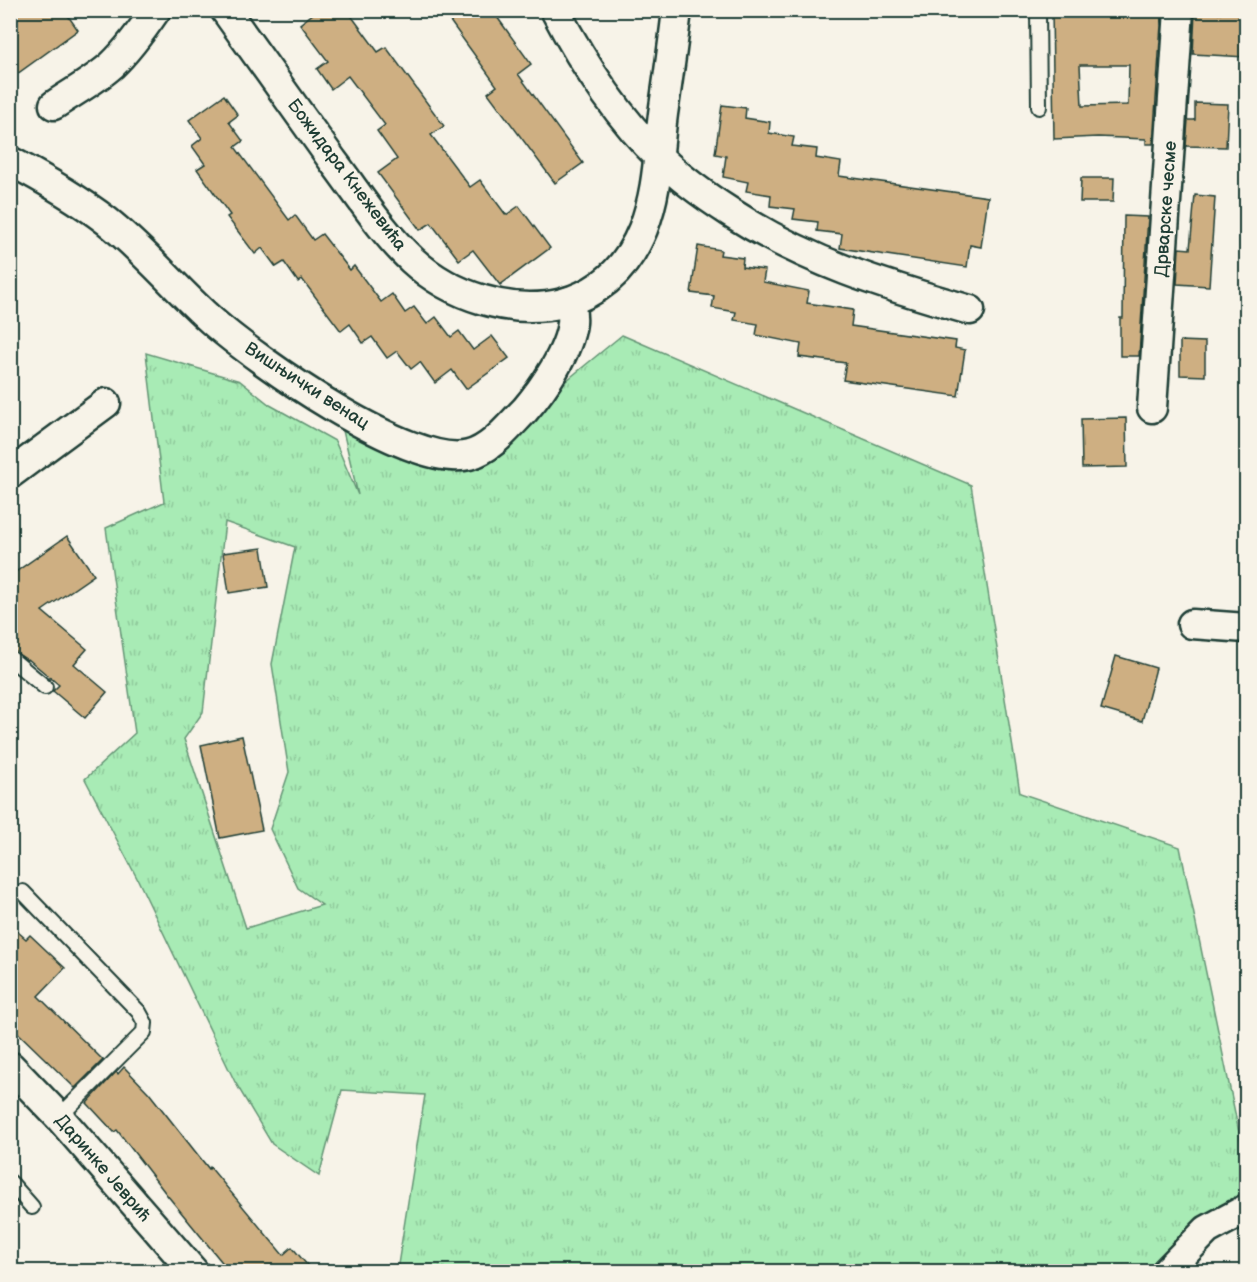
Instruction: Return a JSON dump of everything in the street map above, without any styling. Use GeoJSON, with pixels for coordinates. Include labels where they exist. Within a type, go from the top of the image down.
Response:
{"type":"FeatureCollection","features":[{"type":"Feature","properties":{"kind":"street"},"geometry":{"type":"LineString","coordinates":[[54,105],[113,64],[137,37],[156,10]]}},
{"type":"Feature","properties":{"kind":"street","name":"Божидара Кнежевића"},"geometry":{"type":"LineString","coordinates":[[225,10],[358,194],[385,230],[412,260],[442,282],[465,293],[490,302],[542,307],[570,301],[609,280],[622,267],[639,238],[648,215],[660,159],[663,116],[677,10]]}},
{"type":"Feature","properties":{"kind":"street"},"geometry":{"type":"LineString","coordinates":[[555,10],[583,60],[638,134],[660,159],[699,192],[747,223],[818,260],[863,278],[970,310]]}},
{"type":"Feature","properties":{"kind":"street","name":"Дрварске чесме"},"geometry":{"type":"LineString","coordinates":[[1152,408],[1179,10]]}},
{"type":"Feature","properties":{"kind":"street","name":"Вишњички венац"},"geometry":{"type":"LineString","coordinates":[[10,161],[62,190],[106,221],[145,254],[224,331],[290,378],[360,423],[391,438],[436,454],[452,457],[470,455],[490,444],[528,406],[563,353],[573,321],[570,301]]}},
{"type":"Feature","properties":{"kind":"street"},"geometry":{"type":"LineString","coordinates":[[10,474],[106,403]]}},
{"type":"Feature","properties":{"kind":"street"},"geometry":{"type":"LineString","coordinates":[[1192,624],[1246,628]]}},
{"type":"Feature","properties":{"kind":"street","name":"Даринке Јеврић"},"geometry":{"type":"LineString","coordinates":[[10,1066],[59,1117],[194,1272]]}},
{"type":"Feature","properties":{"kind":"street"},"geometry":{"type":"LineString","coordinates":[[1166,1272],[1207,1230],[1246,1209]]}},
{"type":"Feature","properties":{"kind":"lane"},"geometry":{"type":"LineString","coordinates":[[1038,10],[1039,107]]}},
{"type":"Feature","properties":{"kind":"lane"},"geometry":{"type":"LineString","coordinates":[[10,658],[45,687]]}},
{"type":"Feature","properties":{"kind":"lane"},"geometry":{"type":"LineString","coordinates":[[23,892],[138,1012],[145,1023],[144,1032],[59,1117]]}},
{"type":"Feature","properties":{"kind":"lane"},"geometry":{"type":"LineString","coordinates":[[10,1182],[32,1207]]}},
{"type":"Feature","properties":{"kind":"green space"},"geometry":{"type":"Polygon","coordinates":[[[622,335],[971,485],[1020,793],[1180,847],[1246,1166],[1246,1209],[1166,1271],[397,1271],[425,1095],[342,1090],[319,1176],[272,1144],[235,1082],[138,880],[85,779],[135,733],[106,528],[164,502],[146,353],[240,381],[270,405],[335,441],[358,495],[338,409],[437,454],[506,430],[622,335]],[[225,522],[203,712],[184,739],[246,928],[322,905],[298,888],[270,829],[289,772],[272,664],[295,547],[225,522]]]}},
{"type":"Feature","properties":{"kind":"building"},"geometry":{"type":"Polygon","coordinates":[[[10,10],[64,10],[78,30],[10,79],[10,10]]]}},
{"type":"Feature","properties":{"kind":"building"},"geometry":{"type":"Polygon","coordinates":[[[318,10],[347,10],[378,52],[386,47],[444,126],[431,135],[470,187],[480,180],[506,215],[519,206],[550,248],[500,285],[473,250],[459,260],[431,223],[420,230],[378,173],[397,159],[377,131],[385,125],[348,76],[331,89],[317,69],[328,61],[300,24],[318,10]]]}},
{"type":"Feature","properties":{"kind":"building"},"geometry":{"type":"Polygon","coordinates":[[[442,10],[492,10],[531,64],[518,74],[583,163],[555,183],[488,93],[497,86],[442,10]]]}},
{"type":"Feature","properties":{"kind":"building"},"geometry":{"type":"Polygon","coordinates":[[[1052,10],[1162,10],[1153,144],[1146,144],[1146,139],[1098,137],[1054,139],[1052,10]],[[1080,65],[1082,106],[1128,105],[1129,65],[1080,65]]]}},
{"type":"Feature","properties":{"kind":"building"},"geometry":{"type":"Polygon","coordinates":[[[1221,10],[1246,10],[1246,57],[1193,54],[1195,11],[1221,13],[1221,10]]]}},
{"type":"Feature","properties":{"kind":"building"},"geometry":{"type":"Polygon","coordinates":[[[224,95],[238,115],[229,122],[243,141],[235,147],[289,220],[295,215],[313,240],[322,234],[350,270],[354,266],[381,302],[392,294],[405,313],[414,307],[427,324],[436,317],[451,337],[459,331],[473,350],[492,336],[509,358],[466,389],[452,370],[435,383],[420,362],[411,369],[397,351],[387,358],[372,337],[363,343],[350,324],[341,331],[302,279],[298,282],[284,262],[276,267],[262,248],[255,254],[227,217],[230,215],[197,169],[205,164],[192,146],[202,138],[189,120],[224,95]]]}},
{"type":"Feature","properties":{"kind":"building"},"geometry":{"type":"Polygon","coordinates":[[[1195,103],[1228,104],[1226,147],[1186,146],[1188,120],[1195,120],[1195,103]]]}},
{"type":"Feature","properties":{"kind":"building"},"geometry":{"type":"Polygon","coordinates":[[[722,105],[746,108],[745,118],[770,122],[769,133],[794,137],[792,146],[817,149],[816,158],[841,162],[839,176],[988,197],[981,247],[970,245],[967,267],[840,248],[842,234],[817,231],[818,222],[793,219],[795,209],[770,206],[771,195],[746,191],[748,182],[723,177],[726,156],[715,154],[722,105]]]}},
{"type":"Feature","properties":{"kind":"building"},"geometry":{"type":"Polygon","coordinates":[[[1081,178],[1114,178],[1113,202],[1080,202],[1081,178]]]}},
{"type":"Feature","properties":{"kind":"building"},"geometry":{"type":"Polygon","coordinates":[[[1195,195],[1215,197],[1209,286],[1177,284],[1179,248],[1190,249],[1195,195]]]}},
{"type":"Feature","properties":{"kind":"building"},"geometry":{"type":"Polygon","coordinates":[[[1124,216],[1148,217],[1139,356],[1120,356],[1120,318],[1123,318],[1124,216]]]}},
{"type":"Feature","properties":{"kind":"building"},"geometry":{"type":"Polygon","coordinates":[[[698,246],[721,250],[720,255],[743,258],[742,267],[765,270],[763,282],[809,291],[807,303],[853,310],[851,326],[956,341],[955,348],[965,350],[958,396],[843,380],[846,363],[799,357],[801,344],[756,335],[758,324],[734,320],[736,312],[712,308],[714,296],[691,293],[698,246]]]}},
{"type":"Feature","properties":{"kind":"building"},"geometry":{"type":"Polygon","coordinates":[[[1180,341],[1205,342],[1205,376],[1180,375],[1180,341]]]}},
{"type":"Feature","properties":{"kind":"building"},"geometry":{"type":"Polygon","coordinates":[[[1126,418],[1127,467],[1082,468],[1081,419],[1126,418]]]}},
{"type":"Feature","properties":{"kind":"building"},"geometry":{"type":"Polygon","coordinates":[[[67,536],[94,575],[42,611],[87,649],[74,664],[107,692],[85,718],[53,691],[59,685],[28,659],[10,649],[10,576],[67,536]]]}},
{"type":"Feature","properties":{"kind":"building"},"geometry":{"type":"Polygon","coordinates":[[[262,548],[268,587],[229,593],[223,553],[262,548]]]}},
{"type":"Feature","properties":{"kind":"building"},"geometry":{"type":"Polygon","coordinates":[[[1116,656],[1156,668],[1142,721],[1101,709],[1116,656]]]}},
{"type":"Feature","properties":{"kind":"building"},"geometry":{"type":"Polygon","coordinates":[[[242,736],[262,830],[220,838],[201,745],[242,736]]]}},
{"type":"Feature","properties":{"kind":"building"},"geometry":{"type":"Polygon","coordinates":[[[10,925],[26,939],[30,935],[65,968],[38,996],[103,1060],[75,1088],[10,1025],[10,925]]]}},
{"type":"Feature","properties":{"kind":"building"},"geometry":{"type":"Polygon","coordinates":[[[124,1067],[149,1093],[209,1169],[210,1167],[283,1255],[292,1247],[313,1272],[230,1272],[117,1130],[114,1132],[87,1103],[116,1072],[118,1074],[124,1067]]]}}]}
